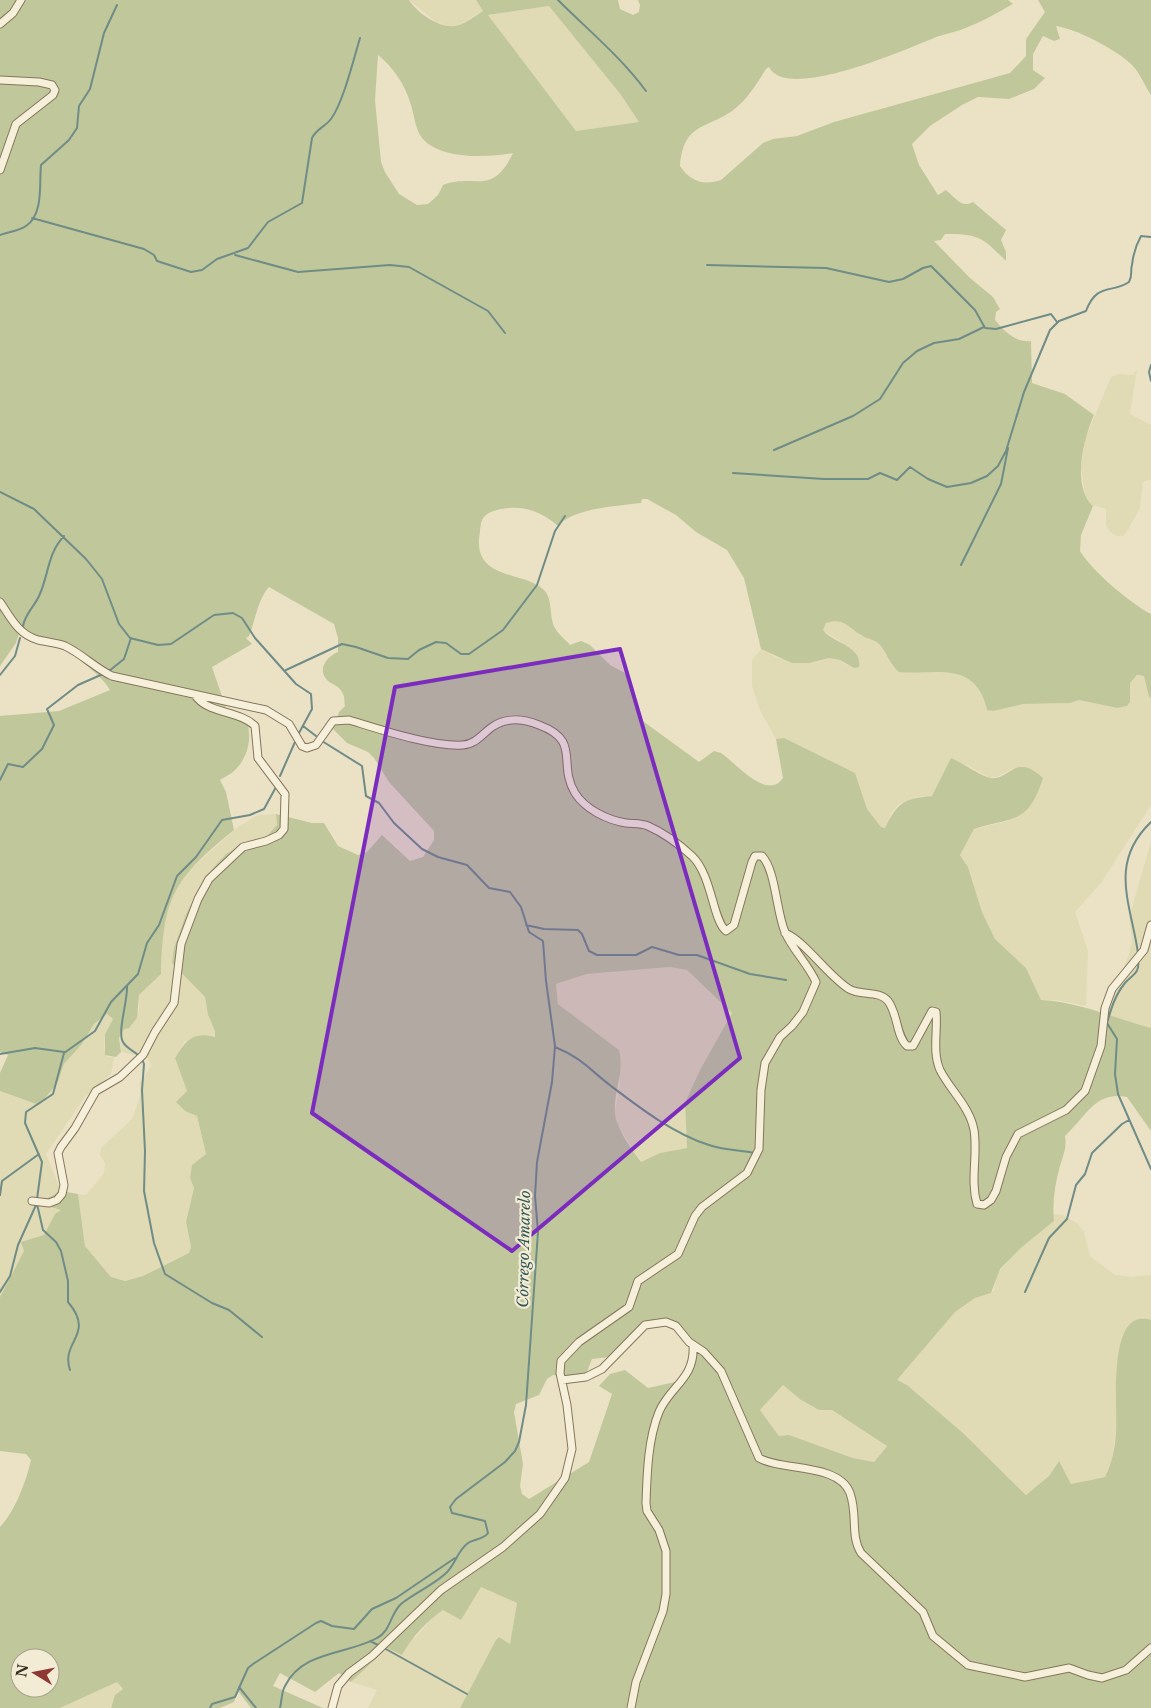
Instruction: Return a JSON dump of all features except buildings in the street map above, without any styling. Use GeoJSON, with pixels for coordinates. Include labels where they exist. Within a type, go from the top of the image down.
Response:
{"type":"FeatureCollection","features":[{"type":"Feature","properties":{"kind":"street"},"geometry":{"type":"LineString","coordinates":[[0,24],[13,13],[21,0]]}},
{"type":"Feature","properties":{"kind":"street"},"geometry":{"type":"LineString","coordinates":[[0,80],[39,82],[52,85],[55,90],[53,95],[16,124],[0,170]]}},
{"type":"Feature","properties":{"kind":"street"},"geometry":{"type":"LineString","coordinates":[[0,602],[18,629],[24,634],[64,646],[81,655],[101,671],[112,676],[266,710],[289,724],[302,746],[307,748],[316,745],[333,721],[339,720],[349,720],[448,745],[466,744],[475,741],[492,726],[503,722],[517,720],[540,725],[559,735],[564,741],[570,781],[575,793],[586,805],[599,814],[617,821],[648,826],[676,843],[693,857],[707,879],[716,914],[726,931],[734,925],[752,862],[755,856],[762,856],[770,870],[777,909],[785,933],[807,963],[816,982],[803,1012],[780,1037],[765,1063],[760,1105],[760,1140],[756,1158],[747,1173],[702,1207],[695,1216],[678,1254],[638,1281],[629,1307],[579,1342],[566,1355],[560,1367],[572,1449],[570,1465],[560,1485],[540,1514],[503,1547],[441,1590],[372,1656],[349,1673],[338,1686],[332,1708]]}},
{"type":"Feature","properties":{"kind":"street"},"geometry":{"type":"LineString","coordinates":[[32,1201],[49,1203],[57,1200],[62,1194],[64,1185],[58,1153],[61,1146],[76,1128],[96,1091],[120,1077],[143,1055],[158,1026],[174,1003],[181,944],[198,899],[209,879],[243,846],[266,841],[279,835],[284,829],[285,794],[258,758],[256,726],[238,715],[201,704],[195,695]]}},
{"type":"Feature","properties":{"kind":"street"},"geometry":{"type":"LineString","coordinates":[[785,933],[795,937],[843,985],[856,993],[884,997],[889,1002],[900,1027],[902,1042],[907,1046],[913,1046],[932,1011],[936,1012],[937,1057],[940,1069],[969,1115],[974,1129],[974,1193],[977,1204],[984,1205],[991,1200],[996,1191],[1006,1157],[1018,1134],[1066,1110],[1085,1091],[1101,1046],[1105,1008],[1112,989],[1144,950],[1151,925]]}},
{"type":"Feature","properties":{"kind":"street"},"geometry":{"type":"LineString","coordinates":[[562,1380],[586,1377],[602,1369],[615,1358],[629,1340],[645,1325],[666,1322],[676,1326],[694,1346],[704,1352],[721,1370],[759,1458],[768,1463],[803,1467],[822,1472],[836,1478],[849,1490],[856,1515],[855,1542],[861,1553],[923,1612],[933,1636],[959,1659],[979,1668],[1025,1677],[1069,1668],[1088,1676],[1102,1678],[1126,1670],[1151,1648]]}},
{"type":"Feature","properties":{"kind":"street"},"geometry":{"type":"LineString","coordinates":[[631,1708],[636,1682],[663,1611],[666,1594],[666,1550],[659,1530],[647,1511],[646,1503],[652,1437],[660,1409],[688,1374],[693,1359],[694,1346]]}},
{"type":"Feature","properties":{"kind":"highlighted area"},"geometry":{"type":"Polygon","coordinates":[[[620,649],[740,1058],[512,1251],[312,1113],[395,687],[620,649]]]}},
{"type":"Feature","properties":{"kind":"shaded area"},"geometry":{"type":"Polygon","coordinates":[[[409,0],[476,0],[483,11],[459,25],[451,27],[436,22],[409,0]]]}},
{"type":"Feature","properties":{"kind":"shaded area"},"geometry":{"type":"Polygon","coordinates":[[[549,6],[621,95],[639,122],[576,131],[488,15],[549,6]]]}},
{"type":"Feature","properties":{"kind":"shaded area"},"geometry":{"type":"Polygon","coordinates":[[[1137,369],[1130,414],[1151,425],[1151,479],[1143,482],[1140,508],[1128,530],[1123,536],[1116,536],[1110,532],[1106,525],[1106,509],[1092,505],[1085,495],[1081,467],[1085,439],[1111,377],[1118,374],[1133,375],[1137,369]]]}},
{"type":"Feature","properties":{"kind":"shaded area"},"geometry":{"type":"Polygon","coordinates":[[[835,620],[847,623],[860,635],[877,641],[894,668],[910,673],[952,673],[968,677],[977,685],[987,709],[992,711],[1023,704],[1070,703],[1079,700],[1117,708],[1127,706],[1130,702],[1130,683],[1133,677],[1144,675],[1149,697],[1151,698],[1151,805],[1101,883],[1075,912],[1088,951],[1086,1006],[1055,1000],[1041,1000],[1026,968],[995,939],[982,912],[968,867],[960,854],[974,829],[1008,821],[1042,778],[1034,770],[1022,766],[997,777],[990,778],[965,764],[932,796],[917,797],[899,804],[892,812],[886,828],[881,827],[867,809],[861,793],[797,745],[784,738],[776,739],[760,710],[752,686],[752,660],[761,649],[777,658],[818,661],[829,658],[840,660],[848,666],[840,641],[822,630],[826,623],[835,620]]]}},
{"type":"Feature","properties":{"kind":"shaded area"},"geometry":{"type":"Polygon","coordinates":[[[276,814],[277,825],[266,837],[255,840],[202,883],[186,914],[174,948],[172,963],[205,997],[208,1015],[215,1031],[215,1037],[185,1041],[175,1058],[187,1091],[185,1111],[197,1116],[206,1154],[190,1178],[194,1188],[186,1222],[191,1247],[189,1253],[143,1276],[125,1281],[111,1277],[85,1246],[78,1194],[86,1195],[104,1173],[105,1163],[100,1155],[101,1148],[132,1119],[140,1096],[140,1083],[151,1066],[148,1058],[121,1052],[120,1034],[139,1010],[139,995],[161,974],[162,939],[165,920],[173,894],[183,876],[239,826],[258,815],[276,814]]]}},
{"type":"Feature","properties":{"kind":"shaded area"},"geometry":{"type":"Polygon","coordinates":[[[1151,841],[1151,1028],[1119,1019],[1099,1010],[1117,986],[1129,954],[1132,941],[1129,918],[1151,841]]]}},
{"type":"Feature","properties":{"kind":"shaded area"},"geometry":{"type":"Polygon","coordinates":[[[670,967],[687,970],[732,1013],[700,1070],[685,1103],[687,1148],[660,1153],[641,1162],[618,1126],[615,1111],[620,1085],[619,1050],[558,1004],[556,984],[587,974],[670,967]]]}},
{"type":"Feature","properties":{"kind":"shaded area"},"geometry":{"type":"Polygon","coordinates":[[[110,1014],[113,1019],[105,1034],[104,1049],[107,1057],[114,1057],[111,1074],[85,1097],[46,1154],[61,1191],[39,1202],[62,1210],[44,1235],[37,1238],[24,1251],[0,1297],[0,1091],[39,1105],[57,1084],[60,1069],[82,1044],[94,1024],[105,1015],[110,1014]]]}},
{"type":"Feature","properties":{"kind":"shaded area"},"geometry":{"type":"Polygon","coordinates":[[[1053,1214],[1063,1215],[1078,1224],[1084,1232],[1090,1256],[1115,1275],[1132,1277],[1151,1275],[1151,1320],[1142,1317],[1116,1385],[1116,1431],[1112,1459],[1105,1477],[1071,1484],[1058,1462],[1049,1476],[1026,1495],[963,1433],[907,1385],[896,1380],[955,1312],[975,1298],[991,1293],[994,1290],[997,1273],[1022,1247],[1054,1221],[1053,1214]]]}},
{"type":"Feature","properties":{"kind":"shaded area"},"geometry":{"type":"Polygon","coordinates":[[[783,1385],[801,1400],[819,1410],[832,1410],[887,1445],[874,1462],[853,1458],[789,1435],[779,1436],[760,1410],[783,1385]]]}},
{"type":"Feature","properties":{"kind":"shaded area"},"geometry":{"type":"Polygon","coordinates":[[[481,1587],[517,1603],[510,1645],[499,1637],[460,1708],[368,1708],[377,1690],[351,1682],[387,1648],[402,1655],[410,1640],[416,1637],[433,1617],[444,1610],[461,1620],[481,1587]]]}},
{"type":"Feature","properties":{"kind":"shaded area"},"geometry":{"type":"Polygon","coordinates":[[[117,1682],[123,1689],[112,1702],[111,1708],[60,1708],[117,1682]]]}},
{"type":"Feature","properties":{"kind":"green space"},"geometry":{"type":"Polygon","coordinates":[[[0,0],[409,0],[431,20],[452,26],[459,25],[483,11],[476,0],[618,0],[620,9],[633,15],[639,12],[640,5],[638,0],[1008,0],[1013,4],[965,28],[878,60],[823,76],[799,79],[780,76],[769,67],[751,92],[737,107],[722,117],[704,125],[691,135],[686,142],[680,166],[693,179],[703,182],[714,182],[721,180],[763,143],[773,139],[797,136],[834,122],[1010,73],[1026,56],[1026,39],[1045,12],[1038,0],[1151,0],[1151,95],[1138,72],[1125,59],[1107,47],[1075,31],[1056,26],[1060,39],[1054,41],[1043,36],[1033,54],[1033,70],[1045,78],[1034,89],[1009,99],[978,97],[930,126],[912,144],[919,165],[938,195],[946,190],[962,203],[969,204],[973,202],[1006,230],[1001,240],[1006,252],[1006,261],[985,242],[973,236],[945,234],[941,240],[934,241],[970,278],[993,297],[1000,309],[996,312],[995,320],[1002,328],[1015,338],[1031,341],[1032,383],[1065,394],[1094,415],[1083,448],[1081,474],[1082,486],[1086,497],[1093,506],[1081,535],[1080,551],[1093,568],[1112,586],[1151,614],[1151,698],[1149,697],[1144,676],[1137,675],[1130,683],[1130,702],[1127,706],[1117,708],[1079,700],[1070,703],[1023,704],[993,711],[987,710],[981,694],[974,683],[964,677],[953,673],[940,672],[899,672],[878,643],[837,621],[826,623],[823,630],[852,649],[859,660],[859,667],[854,668],[840,660],[829,658],[809,663],[792,663],[761,649],[744,578],[727,550],[696,532],[676,515],[647,499],[642,499],[641,503],[596,509],[574,515],[558,526],[541,515],[522,508],[498,510],[487,514],[482,520],[479,539],[480,552],[486,562],[494,569],[527,580],[545,591],[549,600],[553,624],[570,645],[581,641],[590,645],[610,665],[625,673],[631,684],[640,719],[699,762],[714,751],[721,753],[752,778],[769,785],[776,784],[783,778],[776,739],[784,738],[855,773],[867,809],[881,827],[885,828],[894,812],[902,803],[932,796],[951,758],[990,778],[997,778],[1013,769],[1025,767],[1033,770],[1043,778],[1032,804],[1025,811],[1009,820],[974,829],[960,855],[968,867],[982,912],[995,939],[1026,968],[1041,1000],[1083,1007],[1151,1028],[1151,1131],[1127,1097],[1116,1096],[1107,1098],[1092,1107],[1065,1136],[1065,1148],[1054,1194],[1054,1221],[1022,1247],[1000,1269],[991,1293],[975,1298],[955,1312],[897,1380],[907,1385],[963,1433],[1026,1495],[1049,1476],[1059,1461],[1071,1484],[1105,1477],[1116,1439],[1117,1362],[1121,1343],[1127,1328],[1137,1320],[1151,1320],[1151,1708],[460,1708],[496,1640],[499,1637],[510,1644],[517,1603],[481,1587],[461,1620],[443,1610],[420,1630],[402,1655],[387,1648],[351,1682],[339,1673],[315,1692],[280,1673],[273,1686],[323,1708],[251,1708],[238,1691],[234,1702],[220,1708],[111,1708],[115,1695],[123,1689],[117,1682],[60,1708],[0,1708],[0,1527],[19,1496],[31,1460],[26,1454],[0,1451],[0,1297],[24,1251],[21,1242],[44,1235],[55,1214],[61,1210],[38,1203],[61,1191],[78,1194],[85,1246],[111,1277],[125,1281],[143,1276],[189,1253],[191,1247],[186,1222],[194,1188],[190,1178],[192,1165],[206,1154],[197,1116],[185,1111],[176,1102],[187,1091],[175,1058],[191,1038],[201,1035],[215,1037],[215,1031],[208,1015],[205,997],[172,963],[174,948],[186,914],[202,883],[226,854],[238,847],[266,837],[277,825],[276,814],[312,823],[324,823],[338,846],[358,855],[367,852],[382,835],[410,861],[423,857],[434,840],[434,831],[389,782],[374,758],[368,752],[347,743],[333,729],[339,712],[345,706],[342,691],[328,681],[323,672],[324,664],[327,660],[338,652],[338,638],[334,624],[269,587],[257,610],[249,636],[246,638],[252,644],[212,667],[227,711],[241,713],[248,726],[249,742],[244,758],[233,772],[220,780],[226,792],[234,830],[198,862],[176,891],[169,907],[165,925],[161,974],[139,995],[137,1018],[129,1028],[124,1029],[119,1038],[121,1052],[116,1057],[105,1055],[105,1034],[113,1019],[107,1014],[94,1024],[82,1044],[64,1064],[57,1084],[39,1105],[0,1091],[0,1073],[8,1055],[0,1052],[0,716],[59,711],[110,690],[75,655],[59,646],[19,634],[16,643],[0,666],[0,0]],[[549,6],[488,15],[576,131],[639,122],[621,95],[549,6]],[[378,55],[375,100],[381,162],[385,172],[399,194],[417,205],[428,204],[438,195],[443,185],[454,182],[482,181],[498,175],[513,153],[490,156],[463,155],[437,149],[427,143],[418,131],[409,98],[402,84],[394,71],[378,55]],[[670,967],[587,974],[556,984],[558,1004],[619,1050],[621,1067],[615,1113],[621,1132],[641,1162],[660,1153],[687,1148],[685,1103],[700,1070],[732,1013],[687,970],[670,967]],[[670,1324],[643,1329],[618,1356],[592,1359],[586,1374],[571,1378],[553,1375],[547,1379],[539,1395],[516,1404],[514,1412],[523,1464],[520,1486],[522,1494],[529,1499],[589,1462],[612,1394],[599,1386],[610,1374],[625,1370],[648,1388],[684,1380],[690,1360],[690,1349],[684,1339],[670,1324]],[[783,1385],[760,1410],[779,1436],[789,1435],[853,1458],[874,1462],[887,1446],[832,1410],[819,1410],[801,1400],[783,1385]]]}},
{"type":"Feature","properties":{"kind":"waterway"},"geometry":{"type":"LineString","coordinates":[[558,0],[615,55],[646,91]]}},
{"type":"Feature","properties":{"kind":"waterway"},"geometry":{"type":"LineString","coordinates":[[0,235],[23,228],[32,221],[36,214],[40,198],[41,165],[69,140],[77,128],[79,106],[90,89],[104,33],[117,5]]}},
{"type":"Feature","properties":{"kind":"waterway"},"geometry":{"type":"LineString","coordinates":[[32,218],[144,249],[154,255],[157,261],[191,272],[202,270],[217,259],[248,248],[268,222],[302,203],[312,138],[316,132],[329,122],[340,102],[360,38]]}},
{"type":"Feature","properties":{"kind":"waterway"},"geometry":{"type":"LineString","coordinates":[[733,473],[824,479],[868,479],[880,473],[897,480],[910,467],[928,479],[947,487],[971,483],[987,476],[998,466],[1006,451],[1024,392],[1050,330],[1059,321],[1086,311],[1090,302],[1100,292],[1129,282],[1139,239],[1141,236],[1151,237]]}},
{"type":"Feature","properties":{"kind":"waterway"},"geometry":{"type":"LineString","coordinates":[[235,255],[298,272],[390,265],[409,267],[488,311],[505,333]]}},
{"type":"Feature","properties":{"kind":"waterway"},"geometry":{"type":"LineString","coordinates":[[707,265],[826,268],[889,282],[903,279],[923,268],[931,266],[975,310],[985,328],[996,329],[1051,314],[1057,322]]}},
{"type":"Feature","properties":{"kind":"waterway"},"geometry":{"type":"LineString","coordinates":[[774,450],[853,416],[880,399],[903,363],[917,351],[934,343],[959,339],[984,327]]}},
{"type":"Feature","properties":{"kind":"waterway"},"geometry":{"type":"LineString","coordinates":[[1151,365],[1149,372],[1151,381]]}},
{"type":"Feature","properties":{"kind":"waterway"},"geometry":{"type":"LineString","coordinates":[[961,565],[1001,484],[1008,448]]}},
{"type":"Feature","properties":{"kind":"waterway","name":"Córrego Amarelo"},"geometry":{"type":"LineString","coordinates":[[0,492],[34,509],[86,559],[102,579],[119,624],[130,638],[158,645],[171,644],[214,615],[233,613],[242,618],[255,638],[296,684],[311,694],[312,709],[299,733]]}},
{"type":"Feature","properties":{"kind":"waterway"},"geometry":{"type":"LineString","coordinates":[[286,670],[342,644],[388,658],[408,659],[419,650],[436,642],[446,643],[461,654],[469,654],[503,630],[537,585],[555,531],[565,516]]}},
{"type":"Feature","properties":{"kind":"waterway"},"geometry":{"type":"LineString","coordinates":[[23,626],[42,588],[54,550],[64,536]]}},
{"type":"Feature","properties":{"kind":"waterway"},"geometry":{"type":"LineString","coordinates":[[0,675],[15,656],[20,638]]}},
{"type":"Feature","properties":{"kind":"waterway"},"geometry":{"type":"LineString","coordinates":[[109,671],[124,659],[131,638]]}},
{"type":"Feature","properties":{"kind":"waterway"},"geometry":{"type":"LineString","coordinates":[[0,780],[8,764],[23,767],[42,749],[54,725],[47,709],[78,685],[103,674]]}},
{"type":"Feature","properties":{"kind":"waterway","name":"Córrego Amarelo"},"geometry":{"type":"LineString","coordinates":[[303,726],[316,736]]}},
{"type":"Feature","properties":{"kind":"waterway","name":"Córrego Amarelo"},"geometry":{"type":"LineString","coordinates":[[280,1708],[283,1691],[293,1674],[314,1659],[352,1648],[382,1635],[401,1604],[445,1574],[464,1546],[484,1537],[488,1533],[485,1521],[452,1513],[450,1507],[456,1499],[505,1462],[515,1451],[519,1442],[526,1405],[538,1232],[535,1196],[537,1162],[552,1082],[555,1046],[546,981],[543,941],[529,932],[521,907],[510,892],[489,888],[467,865],[438,857],[422,849],[394,823],[379,803],[366,796],[362,766],[322,741]]}},
{"type":"Feature","properties":{"kind":"waterway"},"geometry":{"type":"LineString","coordinates":[[280,776],[295,742]]}},
{"type":"Feature","properties":{"kind":"waterway"},"geometry":{"type":"LineString","coordinates":[[37,1199],[42,1162],[25,1123],[26,1112],[53,1094],[64,1053],[95,1031],[111,1002],[138,974],[147,943],[159,925],[177,876],[196,857],[222,820],[250,815],[264,809],[276,787]]}},
{"type":"Feature","properties":{"kind":"waterway"},"geometry":{"type":"LineString","coordinates":[[1138,953],[1128,901],[1126,869],[1130,853],[1138,837],[1151,822]]}},
{"type":"Feature","properties":{"kind":"waterway"},"geometry":{"type":"LineString","coordinates":[[526,925],[544,929],[578,930],[582,934],[589,951],[597,955],[636,955],[652,947],[679,955],[697,955],[750,974],[786,980]]}},
{"type":"Feature","properties":{"kind":"waterway"},"geometry":{"type":"LineString","coordinates":[[1138,961],[1137,971],[1125,983],[1116,997],[1107,1023],[1117,1039],[1115,1074],[1118,1094],[1151,1169]]}},
{"type":"Feature","properties":{"kind":"waterway"},"geometry":{"type":"LineString","coordinates":[[127,986],[121,1037],[126,1046],[138,1055]]}},
{"type":"Feature","properties":{"kind":"waterway"},"geometry":{"type":"LineString","coordinates":[[555,1047],[579,1060],[634,1103],[658,1120],[683,1134],[714,1147],[755,1153]]}},
{"type":"Feature","properties":{"kind":"waterway"},"geometry":{"type":"LineString","coordinates":[[0,1054],[35,1048],[64,1052]]}},
{"type":"Feature","properties":{"kind":"waterway"},"geometry":{"type":"LineString","coordinates":[[142,1059],[144,1064],[142,1090],[145,1151],[144,1191],[154,1243],[165,1274],[212,1303],[229,1310],[262,1337]]}},
{"type":"Feature","properties":{"kind":"waterway"},"geometry":{"type":"LineString","coordinates":[[1025,1292],[1049,1238],[1067,1219],[1076,1185],[1085,1174],[1092,1153],[1122,1124],[1129,1120]]}},
{"type":"Feature","properties":{"kind":"waterway"},"geometry":{"type":"LineString","coordinates":[[0,1195],[2,1181],[39,1154]]}},
{"type":"Feature","properties":{"kind":"waterway"},"geometry":{"type":"LineString","coordinates":[[37,1204],[43,1230],[56,1242],[61,1251],[68,1281],[68,1302],[76,1313],[79,1322],[76,1338],[69,1352],[70,1370]]}},
{"type":"Feature","properties":{"kind":"waterway"},"geometry":{"type":"LineString","coordinates":[[0,1292],[10,1276],[18,1245],[36,1205]]}},
{"type":"Feature","properties":{"kind":"waterway"},"geometry":{"type":"LineString","coordinates":[[210,1708],[212,1704],[235,1697],[248,1668],[316,1623],[321,1621],[332,1626],[354,1629],[372,1609],[396,1598],[455,1558]]}},
{"type":"Feature","properties":{"kind":"waterway"},"geometry":{"type":"LineString","coordinates":[[370,1641],[380,1646]]}},
{"type":"Feature","properties":{"kind":"waterway"},"geometry":{"type":"LineString","coordinates":[[384,1648],[467,1694]]}},
{"type":"Feature","properties":{"kind":"waterway"},"geometry":{"type":"LineString","coordinates":[[239,1687],[256,1708]]}}]}
